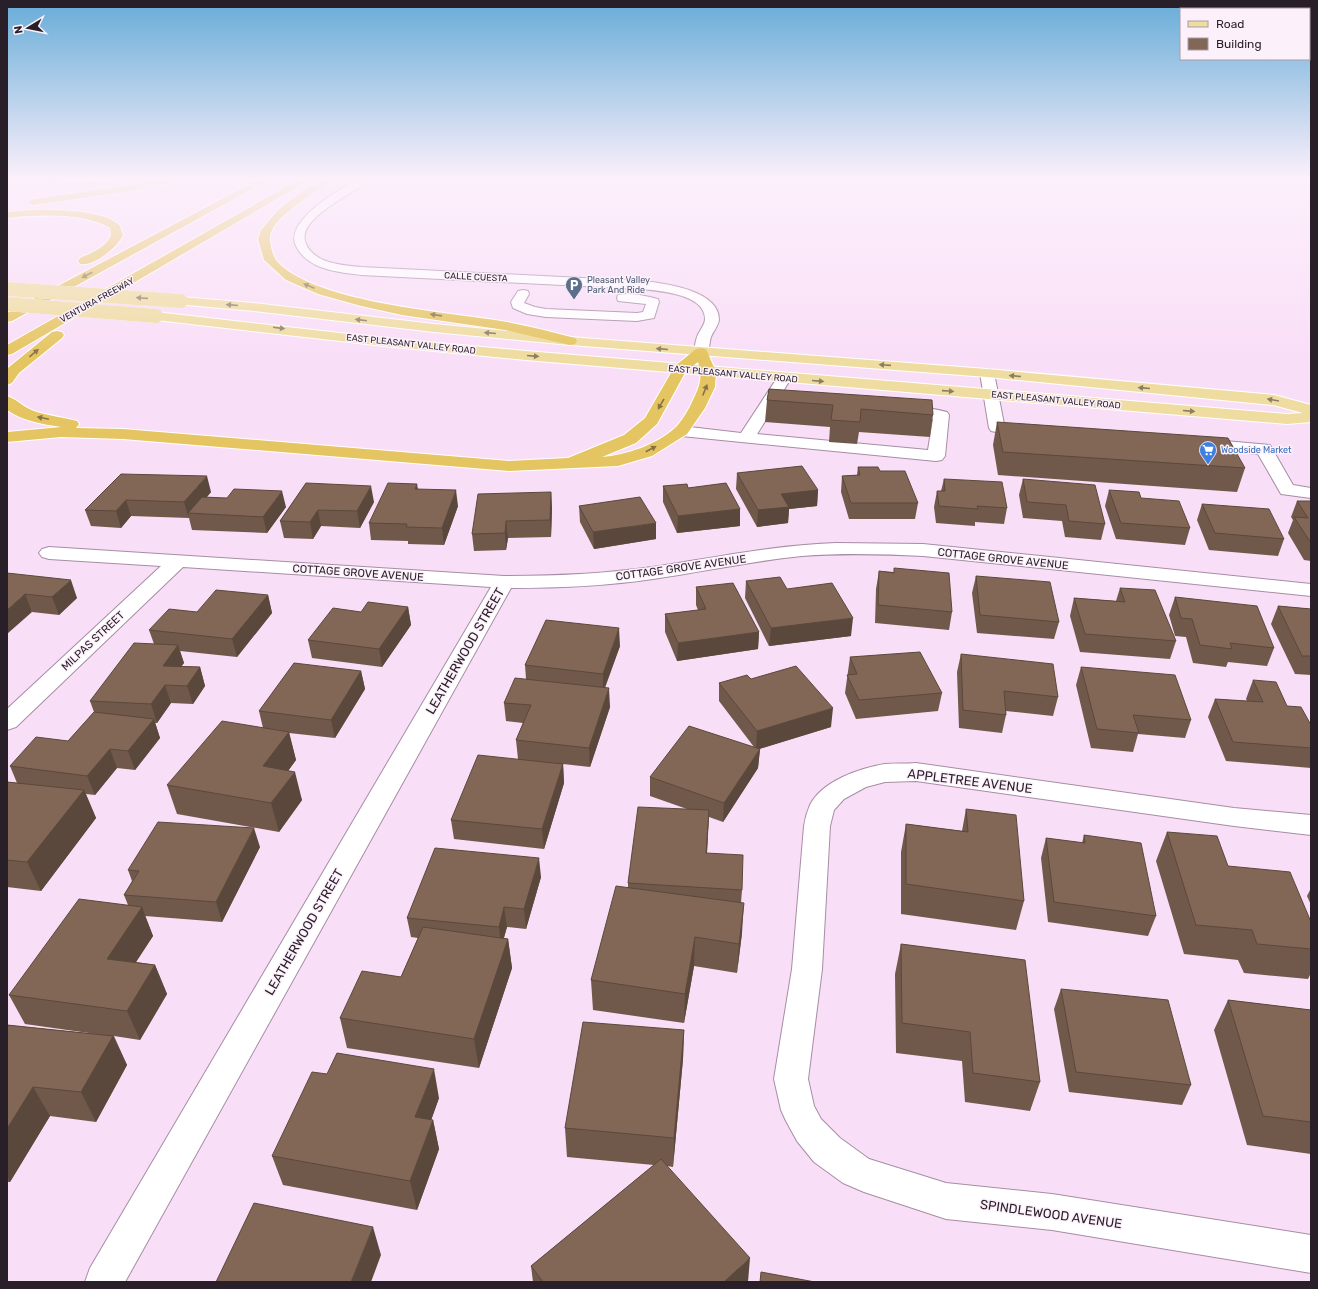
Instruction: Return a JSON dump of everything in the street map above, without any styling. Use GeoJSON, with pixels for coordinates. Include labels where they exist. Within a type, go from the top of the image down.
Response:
{"type":"FeatureCollection","features":[{"type":"Feature","properties":{"kind":"highway"},"geometry":{"type":"LineString","coordinates":[[76,266],[107,248],[117,237]]}},
{"type":"Feature","properties":{"kind":"highway"},"geometry":{"type":"LineString","coordinates":[[7,318],[157,237]]}},
{"type":"Feature","properties":{"kind":"highway","name":"VENTURA FREEWAY"},"geometry":{"type":"LineString","coordinates":[[7,351],[207,237]]}},
{"type":"Feature","properties":{"kind":"highway"},"geometry":{"type":"LineString","coordinates":[[264,237],[264,248],[268,258],[277,268],[290,277],[308,286],[333,296],[368,304],[497,324],[570,341]]}},
{"type":"Feature","properties":{"kind":"highway"},"geometry":{"type":"LineString","coordinates":[[7,380],[14,370],[40,348],[150,270]]}},
{"type":"Feature","properties":{"kind":"highway"},"geometry":{"type":"LineString","coordinates":[[7,304],[48,282]]}},
{"type":"Feature","properties":{"kind":"highway"},"geometry":{"type":"LineString","coordinates":[[7,437],[61,432],[123,434],[475,464],[528,466],[618,461],[646,452],[681,431],[697,408],[707,387],[710,372],[701,352],[680,369],[651,421],[630,438],[571,463]]}},
{"type":"Feature","properties":{"kind":"highway"},"geometry":{"type":"LineString","coordinates":[[7,401],[12,406],[38,417],[123,434]]}},
{"type":"Feature","properties":{"kind":"main road","name":"EAST PLEASANT VALLEY ROAD"},"geometry":{"type":"LineString","coordinates":[[7,289],[254,307],[434,328],[570,341],[987,373],[1274,400],[1311,410]]}},
{"type":"Feature","properties":{"kind":"main road","name":"EAST PLEASANT VALLEY ROAD"},"geometry":{"type":"LineString","coordinates":[[7,304],[252,325],[415,345],[710,372],[1287,419],[1311,417]]}},
{"type":"Feature","properties":{"kind":"street","name":"CALLE CUESTA"},"geometry":{"type":"LineString","coordinates":[[299,237],[302,250],[313,260],[332,267],[395,273],[660,286],[695,296],[706,304],[712,318],[704,336],[701,352]]}},
{"type":"Feature","properties":{"kind":"street"},"geometry":{"type":"LineString","coordinates":[[384,287],[395,273]]}},
{"type":"Feature","properties":{"kind":"street"},"geometry":{"type":"LineString","coordinates":[[581,296],[590,282]]}},
{"type":"Feature","properties":{"kind":"street"},"geometry":{"type":"LineString","coordinates":[[508,293],[538,294]]}},
{"type":"Feature","properties":{"kind":"street"},"geometry":{"type":"LineString","coordinates":[[523,294],[517,302],[518,305],[532,311],[546,313],[645,317],[649,315],[653,304],[650,300],[611,298]]}},
{"type":"Feature","properties":{"kind":"street"},"geometry":{"type":"LineString","coordinates":[[987,373],[996,428],[1044,432]]}},
{"type":"Feature","properties":{"kind":"street"},"geometry":{"type":"LineString","coordinates":[[746,438],[784,378]]}},
{"type":"Feature","properties":{"kind":"street"},"geometry":{"type":"LineString","coordinates":[[907,453],[907,420],[910,389]]}},
{"type":"Feature","properties":{"kind":"street"},"geometry":{"type":"LineString","coordinates":[[771,400],[795,410],[780,441]]}},
{"type":"Feature","properties":{"kind":"street"},"geometry":{"type":"LineString","coordinates":[[681,431],[780,441],[818,438],[878,450],[936,456],[941,415],[907,420]]}},
{"type":"Feature","properties":{"kind":"street"},"geometry":{"type":"LineString","coordinates":[[878,450],[880,433]]}},
{"type":"Feature","properties":{"kind":"street"},"geometry":{"type":"LineString","coordinates":[[1185,443],[1264,449],[1287,490],[1311,493]]}},
{"type":"Feature","properties":{"kind":"street","name":"COTTAGE GROVE AVENUE"},"geometry":{"type":"LineString","coordinates":[[49,553],[504,582],[554,582],[607,579],[784,552],[866,548],[923,550],[1311,590]]}},
{"type":"Feature","properties":{"kind":"street","name":"MILPAS STREET"},"geometry":{"type":"LineString","coordinates":[[7,722],[178,561]]}},
{"type":"Feature","properties":{"kind":"street","name":"LEATHERWOOD STREET"},"geometry":{"type":"LineString","coordinates":[[104,1282],[504,582]]}},
{"type":"Feature","properties":{"kind":"street","name":"APPLETREE AVENUE"},"geometry":{"type":"LineString","coordinates":[[810,1130],[798,1110],[791,1079],[807,969],[817,826],[822,807],[835,793],[858,780],[878,774],[916,772],[1234,817],[1311,825]]}},
{"type":"Feature","properties":{"kind":"street","name":"SPINDLEWOOD AVENUE"},"geometry":{"type":"LineString","coordinates":[[810,1130],[826,1150],[856,1171],[877,1180],[946,1201],[1052,1212],[1311,1254]]}},
{"type":"Feature","properties":{"kind":"building"},"geometry":{"type":"Polygon","coordinates":[[[769,389],[932,400],[933,415],[861,409],[860,422],[831,420],[833,405],[767,400],[769,389]]]}},
{"type":"Feature","properties":{"kind":"building"},"geometry":{"type":"Polygon","coordinates":[[[997,422],[1228,438],[1245,468],[1003,452],[997,422]]]}},
{"type":"Feature","properties":{"kind":"building"},"geometry":{"type":"Polygon","coordinates":[[[802,466],[818,490],[781,494],[789,507],[758,510],[737,473],[802,466]]]}},
{"type":"Feature","properties":{"kind":"building"},"geometry":{"type":"Polygon","coordinates":[[[858,467],[878,467],[880,471],[905,471],[918,503],[851,503],[842,476],[860,475],[858,467]]]}},
{"type":"Feature","properties":{"kind":"building"},"geometry":{"type":"Polygon","coordinates":[[[121,474],[207,476],[184,502],[126,500],[116,511],[85,510],[121,474]]]}},
{"type":"Feature","properties":{"kind":"building"},"geometry":{"type":"Polygon","coordinates":[[[944,479],[1002,482],[1007,508],[977,506],[978,509],[939,506],[937,491],[945,491],[944,479]]]}},
{"type":"Feature","properties":{"kind":"building"},"geometry":{"type":"Polygon","coordinates":[[[1023,479],[1095,485],[1105,524],[1069,521],[1066,505],[1027,502],[1023,479]]]}},
{"type":"Feature","properties":{"kind":"building"},"geometry":{"type":"Polygon","coordinates":[[[306,483],[371,486],[357,511],[318,510],[310,522],[280,521],[306,483]]]}},
{"type":"Feature","properties":{"kind":"building"},"geometry":{"type":"Polygon","coordinates":[[[388,483],[417,484],[415,489],[456,490],[442,528],[406,527],[407,524],[369,523],[388,483]]]}},
{"type":"Feature","properties":{"kind":"building"},"geometry":{"type":"Polygon","coordinates":[[[726,483],[740,509],[678,516],[663,486],[687,484],[688,488],[726,483]]]}},
{"type":"Feature","properties":{"kind":"building"},"geometry":{"type":"Polygon","coordinates":[[[234,489],[282,491],[263,517],[188,513],[202,497],[227,498],[234,489]]]}},
{"type":"Feature","properties":{"kind":"building"},"geometry":{"type":"Polygon","coordinates":[[[1109,490],[1139,492],[1141,498],[1179,501],[1190,528],[1121,523],[1109,490]]]}},
{"type":"Feature","properties":{"kind":"building"},"geometry":{"type":"Polygon","coordinates":[[[551,492],[550,520],[506,521],[505,533],[472,534],[478,494],[551,492]]]}},
{"type":"Feature","properties":{"kind":"building"},"geometry":{"type":"Polygon","coordinates":[[[640,497],[656,523],[593,532],[579,506],[640,497]]]}},
{"type":"Feature","properties":{"kind":"building"},"geometry":{"type":"Polygon","coordinates":[[[1297,501],[1311,501],[1311,543],[1294,517],[1308,518],[1297,501]]]}},
{"type":"Feature","properties":{"kind":"building"},"geometry":{"type":"Polygon","coordinates":[[[1202,504],[1269,509],[1284,539],[1215,533],[1202,504]]]}},
{"type":"Feature","properties":{"kind":"building"},"geometry":{"type":"Polygon","coordinates":[[[894,568],[949,573],[952,612],[878,605],[879,571],[894,573],[894,568]]]}},
{"type":"Feature","properties":{"kind":"building"},"geometry":{"type":"Polygon","coordinates":[[[7,573],[71,580],[52,597],[25,594],[7,610],[7,573]]]}},
{"type":"Feature","properties":{"kind":"building"},"geometry":{"type":"Polygon","coordinates":[[[976,576],[1050,582],[1059,622],[980,615],[976,576]]]}},
{"type":"Feature","properties":{"kind":"building"},"geometry":{"type":"Polygon","coordinates":[[[780,577],[787,589],[832,583],[853,618],[771,628],[746,581],[780,577]]]}},
{"type":"Feature","properties":{"kind":"building"},"geometry":{"type":"Polygon","coordinates":[[[733,583],[759,632],[678,643],[665,614],[706,609],[696,587],[733,583]]]}},
{"type":"Feature","properties":{"kind":"building"},"geometry":{"type":"Polygon","coordinates":[[[1120,588],[1155,590],[1176,641],[1085,634],[1074,598],[1125,602],[1120,588]]]}},
{"type":"Feature","properties":{"kind":"building"},"geometry":{"type":"Polygon","coordinates":[[[216,590],[268,595],[232,639],[149,630],[169,609],[197,612],[216,590]]]}},
{"type":"Feature","properties":{"kind":"building"},"geometry":{"type":"Polygon","coordinates":[[[1175,597],[1257,606],[1274,648],[1230,643],[1232,649],[1200,645],[1192,619],[1181,618],[1175,597]]]}},
{"type":"Feature","properties":{"kind":"building"},"geometry":{"type":"Polygon","coordinates":[[[368,602],[408,607],[379,649],[308,640],[333,608],[361,612],[368,602]]]}},
{"type":"Feature","properties":{"kind":"building"},"geometry":{"type":"Polygon","coordinates":[[[1278,606],[1311,609],[1311,656],[1302,656],[1278,606]]]}},
{"type":"Feature","properties":{"kind":"building"},"geometry":{"type":"Polygon","coordinates":[[[546,620],[619,628],[603,674],[525,665],[546,620]]]}},
{"type":"Feature","properties":{"kind":"building"},"geometry":{"type":"Polygon","coordinates":[[[134,643],[178,645],[163,666],[200,667],[187,686],[165,685],[151,704],[90,701],[134,643]]]}},
{"type":"Feature","properties":{"kind":"building"},"geometry":{"type":"Polygon","coordinates":[[[920,652],[942,693],[859,700],[847,675],[857,674],[850,657],[920,652]]]}},
{"type":"Feature","properties":{"kind":"building"},"geometry":{"type":"Polygon","coordinates":[[[961,654],[1053,664],[1058,697],[1004,691],[1006,715],[963,710],[961,654]]]}},
{"type":"Feature","properties":{"kind":"building"},"geometry":{"type":"Polygon","coordinates":[[[294,663],[361,671],[331,720],[259,711],[294,663]]]}},
{"type":"Feature","properties":{"kind":"building"},"geometry":{"type":"Polygon","coordinates":[[[796,666],[833,708],[757,731],[719,683],[747,675],[751,679],[796,666]]]}},
{"type":"Feature","properties":{"kind":"building"},"geometry":{"type":"Polygon","coordinates":[[[1081,667],[1175,675],[1191,720],[1133,715],[1139,733],[1097,729],[1081,667]]]}},
{"type":"Feature","properties":{"kind":"building"},"geometry":{"type":"Polygon","coordinates":[[[515,678],[609,688],[589,748],[516,740],[531,705],[504,703],[515,678]]]}},
{"type":"Feature","properties":{"kind":"building"},"geometry":{"type":"Polygon","coordinates":[[[1253,680],[1276,682],[1287,706],[1301,707],[1311,725],[1311,748],[1233,742],[1215,699],[1263,702],[1253,680]]]}},
{"type":"Feature","properties":{"kind":"building"},"geometry":{"type":"Polygon","coordinates":[[[94,712],[154,719],[128,751],[110,749],[87,776],[10,766],[36,737],[68,741],[94,712]]]}},
{"type":"Feature","properties":{"kind":"building"},"geometry":{"type":"Polygon","coordinates":[[[222,721],[289,732],[263,766],[295,772],[271,803],[167,785],[222,721]]]}},
{"type":"Feature","properties":{"kind":"building"},"geometry":{"type":"Polygon","coordinates":[[[689,726],[760,749],[724,803],[650,777],[689,726]]]}},
{"type":"Feature","properties":{"kind":"building"},"geometry":{"type":"Polygon","coordinates":[[[478,755],[563,764],[542,829],[451,820],[478,755]]]}},
{"type":"Feature","properties":{"kind":"building"},"geometry":{"type":"Polygon","coordinates":[[[7,782],[84,790],[27,862],[7,860],[7,782]]]}},
{"type":"Feature","properties":{"kind":"building"},"geometry":{"type":"Polygon","coordinates":[[[638,807],[709,810],[706,853],[743,855],[742,890],[628,883],[638,807]]]}},
{"type":"Feature","properties":{"kind":"building"},"geometry":{"type":"Polygon","coordinates":[[[966,809],[1016,815],[1024,901],[906,884],[906,824],[968,832],[966,809]]]}},
{"type":"Feature","properties":{"kind":"building"},"geometry":{"type":"Polygon","coordinates":[[[158,822],[254,828],[216,902],[124,895],[139,871],[128,870],[158,822]]]}},
{"type":"Feature","properties":{"kind":"building"},"geometry":{"type":"Polygon","coordinates":[[[1167,832],[1217,836],[1228,866],[1290,872],[1311,922],[1311,949],[1257,944],[1252,930],[1196,925],[1167,832]]]}},
{"type":"Feature","properties":{"kind":"building"},"geometry":{"type":"Polygon","coordinates":[[[1084,835],[1141,843],[1156,916],[1054,902],[1046,838],[1085,843],[1084,835]]]}},
{"type":"Feature","properties":{"kind":"building"},"geometry":{"type":"Polygon","coordinates":[[[435,848],[539,858],[524,909],[504,907],[499,927],[407,918],[435,848]]]}},
{"type":"Feature","properties":{"kind":"building"},"geometry":{"type":"Polygon","coordinates":[[[616,886],[744,903],[739,944],[695,937],[685,994],[591,980],[616,886]]]}},
{"type":"Feature","properties":{"kind":"building"},"geometry":{"type":"Polygon","coordinates":[[[79,899],[142,907],[107,959],[155,965],[127,1011],[9,995],[79,899]]]}},
{"type":"Feature","properties":{"kind":"building"},"geometry":{"type":"Polygon","coordinates":[[[423,927],[508,939],[474,1039],[340,1018],[362,971],[401,977],[423,927]]]}},
{"type":"Feature","properties":{"kind":"building"},"geometry":{"type":"Polygon","coordinates":[[[901,944],[1025,960],[1040,1082],[973,1073],[970,1032],[902,1023],[901,944]]]}},
{"type":"Feature","properties":{"kind":"building"},"geometry":{"type":"Polygon","coordinates":[[[1061,989],[1168,1000],[1191,1085],[1076,1072],[1061,989]]]}},
{"type":"Feature","properties":{"kind":"building"},"geometry":{"type":"Polygon","coordinates":[[[1228,1000],[1311,1010],[1311,1122],[1263,1116],[1228,1000]]]}},
{"type":"Feature","properties":{"kind":"building"},"geometry":{"type":"Polygon","coordinates":[[[583,1022],[684,1030],[674,1138],[565,1128],[583,1022]]]}},
{"type":"Feature","properties":{"kind":"building"},"geometry":{"type":"Polygon","coordinates":[[[7,1025],[113,1036],[81,1092],[33,1087],[7,1129],[7,1025]]]}},
{"type":"Feature","properties":{"kind":"building"},"geometry":{"type":"Polygon","coordinates":[[[337,1053],[434,1069],[415,1117],[433,1120],[410,1181],[272,1156],[312,1072],[327,1074],[337,1053]]]}},
{"type":"Feature","properties":{"kind":"building"},"geometry":{"type":"Polygon","coordinates":[[[661,1159],[750,1258],[724,1282],[543,1282],[531,1266],[661,1159]]]}},
{"type":"Feature","properties":{"kind":"building"},"geometry":{"type":"Polygon","coordinates":[[[254,1203],[373,1227],[351,1282],[216,1282],[254,1203]]]}},
{"type":"Feature","properties":{"kind":"building"},"geometry":{"type":"Polygon","coordinates":[[[761,1272],[815,1282],[760,1282],[761,1272]]]}},
{"type":"Feature","properties":{"kind":"place","name":"Pleasant Valley Park And Ride"},"geometry":{"type":"Point","coordinates":[574,300]}},
{"type":"Feature","properties":{"kind":"place","name":"Woodside Market"},"geometry":{"type":"Point","coordinates":[1208,465]}}]}
